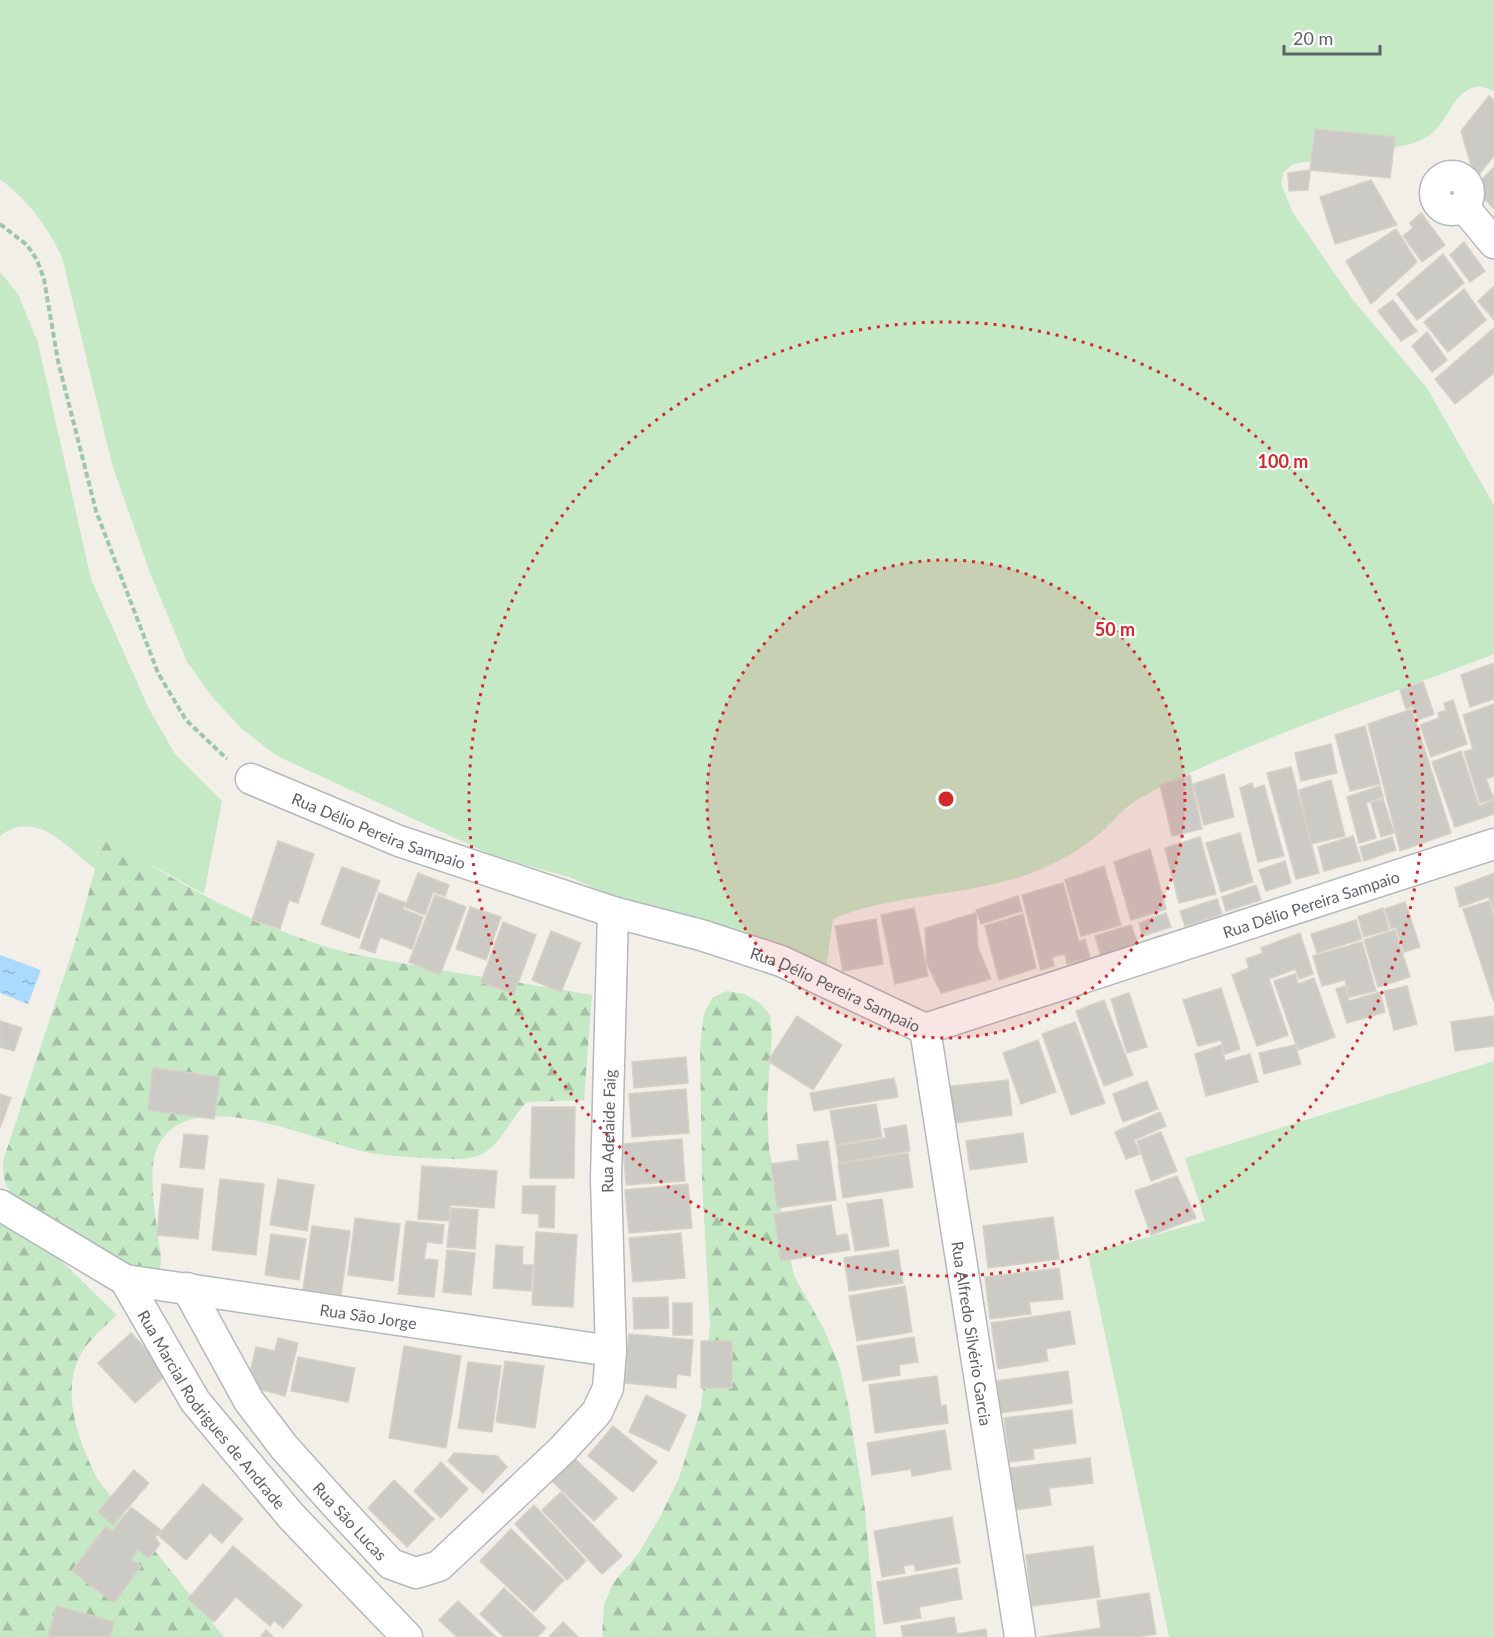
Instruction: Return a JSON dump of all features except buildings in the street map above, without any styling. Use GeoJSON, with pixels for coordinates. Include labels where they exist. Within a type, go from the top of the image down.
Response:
{"type":"FeatureCollection","features":[{"type":"Feature","properties":{"kind":"street"},"geometry":{"type":"LineString","coordinates":[[1463,206],[1494,243]]}},
{"type":"Feature","properties":{"kind":"street","name":"Rua Délio Pereira Sampaio"},"geometry":{"type":"LineString","coordinates":[[251,780],[399,842],[613,912],[701,935],[781,961],[925,1029],[1494,844]]}},
{"type":"Feature","properties":{"kind":"street","name":"Rua Adelaide Faig"},"geometry":{"type":"LineString","coordinates":[[611,1351],[606,1179],[613,912]]}},
{"type":"Feature","properties":{"kind":"street","name":"Rua Alfredo Silvério Garcia"},"geometry":{"type":"LineString","coordinates":[[925,1029],[1020,1637]]}},
{"type":"Feature","properties":{"kind":"street","name":"Rua Marcial Rodrigues de Andrade"},"geometry":{"type":"LineString","coordinates":[[0,1204],[125,1280],[202,1410],[291,1516],[407,1637]]}},
{"type":"Feature","properties":{"kind":"street","name":"Rua São Jorge"},"geometry":{"type":"LineString","coordinates":[[125,1280],[611,1351]]}},
{"type":"Feature","properties":{"kind":"street","name":"Rua São Lucas"},"geometry":{"type":"LineString","coordinates":[[187,1288],[249,1401],[284,1448],[392,1564],[409,1572],[425,1572],[439,1566],[555,1457],[597,1412],[608,1388],[611,1351]]}},
{"type":"Feature","properties":{"kind":"path"},"geometry":{"type":"LineString","coordinates":[[0,224],[27,245],[37,260],[45,279],[58,361],[96,511],[158,673],[186,720],[206,742],[251,780]]}},
{"type":"Feature","properties":{"kind":"green space"},"geometry":{"type":"Polygon","coordinates":[[[0,0],[1494,0],[1494,91],[1480,86],[1464,92],[1436,129],[1419,141],[1293,164],[1283,173],[1281,184],[1293,213],[1353,300],[1427,388],[1494,505],[1494,654],[1270,738],[1183,776],[1135,801],[1091,841],[1041,869],[990,885],[884,903],[833,919],[826,969],[618,898],[569,877],[496,857],[277,756],[242,729],[214,699],[187,662],[149,570],[112,464],[62,257],[36,214],[0,179],[0,0]]]}},
{"type":"Feature","properties":{"kind":"green space"},"geometry":{"type":"Polygon","coordinates":[[[0,272],[18,294],[38,343],[91,579],[149,709],[175,754],[222,801],[204,894],[130,853],[101,830],[95,869],[51,834],[38,828],[26,826],[13,828],[0,836],[0,272]]]}},
{"type":"Feature","properties":{"kind":"green space"},"geometry":{"type":"Polygon","coordinates":[[[101,829],[155,867],[221,904],[255,920],[323,946],[383,960],[592,995],[584,1100],[527,1102],[496,1143],[480,1155],[462,1159],[374,1154],[255,1120],[225,1116],[197,1118],[174,1127],[158,1146],[153,1166],[155,1216],[161,1264],[160,1268],[142,1276],[19,1204],[8,1189],[3,1174],[3,1161],[75,943],[95,869],[101,829]]]}},
{"type":"Feature","properties":{"kind":"green space"},"geometry":{"type":"Polygon","coordinates":[[[727,991],[744,994],[760,1003],[770,1015],[772,1034],[767,1106],[769,1149],[794,1276],[824,1329],[840,1368],[849,1409],[865,1510],[876,1637],[602,1637],[604,1605],[613,1583],[638,1554],[659,1519],[679,1478],[701,1408],[710,1325],[702,1180],[700,1047],[704,1014],[712,998],[727,991]]]}},
{"type":"Feature","properties":{"kind":"green space"},"geometry":{"type":"Polygon","coordinates":[[[1494,1061],[1494,1637],[1169,1637],[1088,1254],[1205,1221],[1185,1158],[1494,1061]]]}},
{"type":"Feature","properties":{"kind":"green space"},"geometry":{"type":"Polygon","coordinates":[[[0,1224],[52,1252],[117,1315],[87,1345],[74,1371],[72,1403],[79,1436],[98,1480],[224,1637],[0,1637],[0,1224]]]}},
{"type":"Feature","properties":{"kind":"water"},"geometry":{"type":"Polygon","coordinates":[[[0,955],[41,970],[28,1004],[0,993],[0,955]]]}}]}
